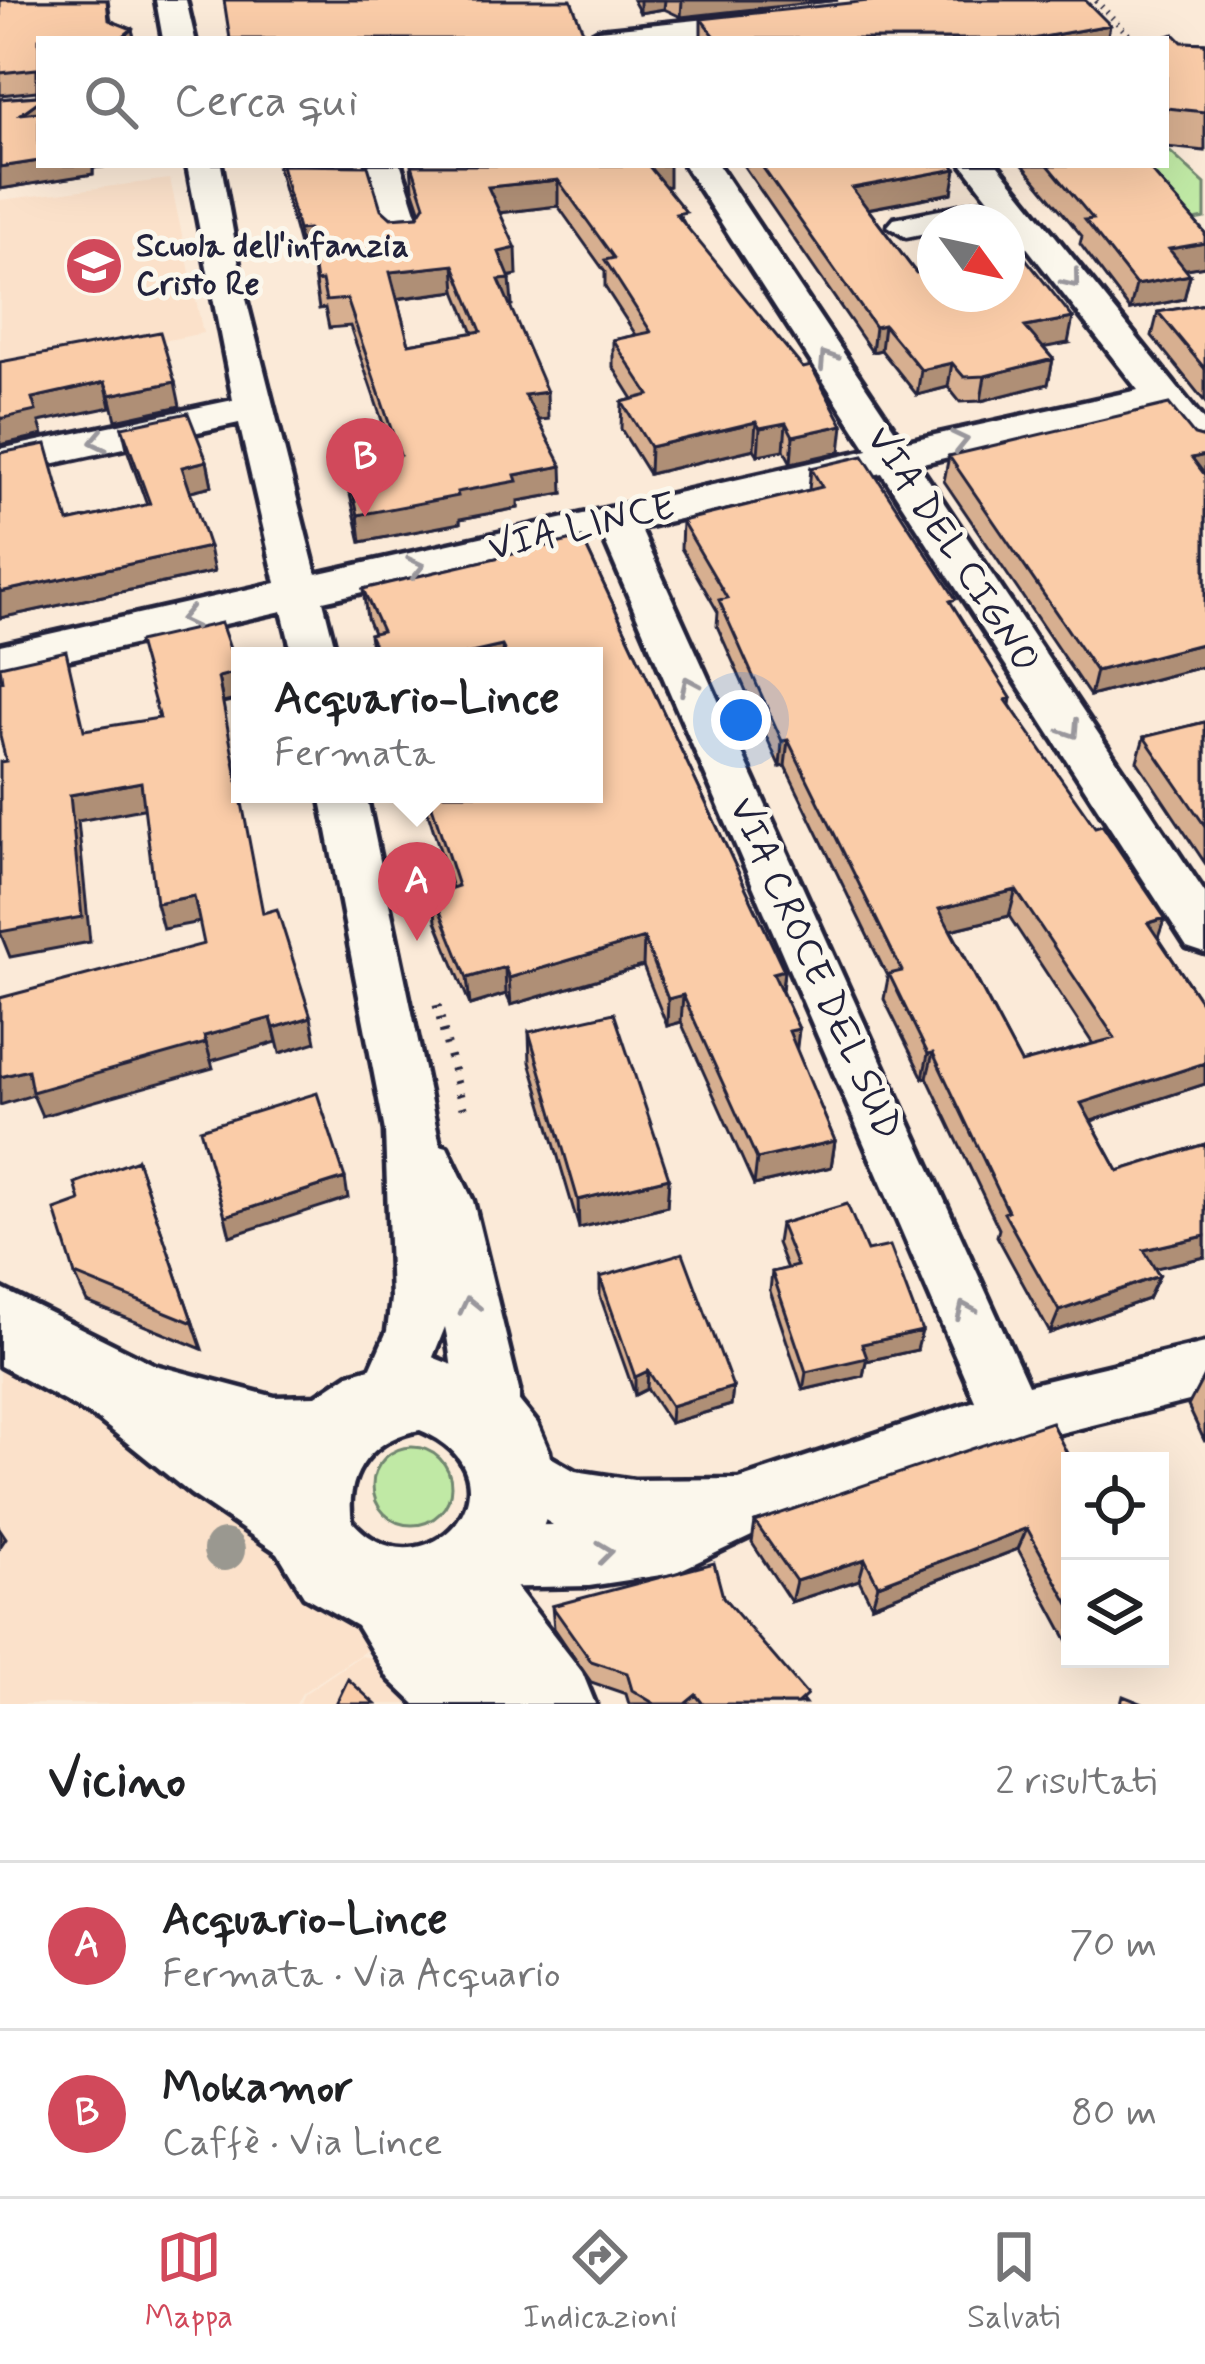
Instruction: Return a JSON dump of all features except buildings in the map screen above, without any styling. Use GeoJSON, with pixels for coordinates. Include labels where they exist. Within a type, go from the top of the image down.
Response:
{"type":"FeatureCollection","features":[{"type":"Feature","properties":{"kind":"street"},"geometry":{"type":"LineString","coordinates":[[171,0],[178,36]]}},
{"type":"Feature","properties":{"kind":"street"},"geometry":{"type":"LineString","coordinates":[[596,0],[611,36]]}},
{"type":"Feature","properties":{"kind":"street"},"geometry":{"type":"LineString","coordinates":[[631,36],[809,17]]}},
{"type":"Feature","properties":{"kind":"street"},"geometry":{"type":"LineString","coordinates":[[205,168],[225,287],[313,647]]}},
{"type":"Feature","properties":{"kind":"street"},"geometry":{"type":"LineString","coordinates":[[385,168],[405,233]]}},
{"type":"Feature","properties":{"kind":"street","name":"VIA DEL CIGNO"},"geometry":{"type":"LineString","coordinates":[[703,168],[1205,933]]}},
{"type":"Feature","properties":{"kind":"street"},"geometry":{"type":"LineString","coordinates":[[982,168],[1011,204]]}},
{"type":"Feature","properties":{"kind":"street"},"geometry":{"type":"LineString","coordinates":[[1025,221],[1205,448]]}},
{"type":"Feature","properties":{"kind":"street"},"geometry":{"type":"LineString","coordinates":[[906,226],[917,224]]}},
{"type":"Feature","properties":{"kind":"street"},"geometry":{"type":"LineString","coordinates":[[1111,329],[1158,320]]}},
{"type":"Feature","properties":{"kind":"street","name":"VIA LINCE"},"geometry":{"type":"LineString","coordinates":[[0,659],[1163,396]]}},
{"type":"Feature","properties":{"kind":"street"},"geometry":{"type":"LineString","coordinates":[[0,462],[254,407]]}},
{"type":"Feature","properties":{"kind":"street","name":"VIA CROCE DEL SUD"},"geometry":{"type":"LineString","coordinates":[[616,520],[1012,1418]]}},
{"type":"Feature","properties":{"kind":"street"},"geometry":{"type":"LineString","coordinates":[[309,1524],[314,1465],[360,1416],[416,1331],[420,1299],[412,1131],[345,803]]}},
{"type":"Feature","properties":{"kind":"street"},"geometry":{"type":"LineString","coordinates":[[412,1131],[445,1201],[514,1496],[506,1527],[446,1576],[420,1648],[481,1704]]}},
{"type":"Feature","properties":{"kind":"street"},"geometry":{"type":"LineString","coordinates":[[0,1325],[128,1393],[220,1466],[309,1524],[329,1562],[357,1584],[446,1576],[674,1542],[749,1505],[1012,1418],[1205,1370]]}},
{"type":"Feature","properties":{"kind":"street"},"geometry":{"type":"LineString","coordinates":[[128,1393],[275,1436],[360,1416],[422,1391],[458,1399],[564,1499],[634,1510],[749,1505]]}},
{"type":"Feature","properties":{"kind":"street"},"geometry":{"type":"LineString","coordinates":[[446,1576],[473,1602],[550,1704]]}},
{"type":"Feature","properties":{"kind":"path"},"geometry":{"type":"LineString","coordinates":[[1096,1],[1130,36]]}},
{"type":"Feature","properties":{"kind":"shaded area","name":"Scuola dell'infanzia Cristo Re"},"geometry":{"type":"Polygon","coordinates":[[[170,179],[203,333],[0,374],[0,200],[170,179]]]}},
{"type":"Feature","properties":{"kind":"shaded area"},"geometry":{"type":"Polygon","coordinates":[[[0,1356],[129,1424],[383,1639],[302,1693],[296,1704],[0,1704],[0,1356]]]}},
{"type":"Feature","properties":{"kind":"shaded area"},"geometry":{"type":"Polygon","coordinates":[[[360,1656],[406,1663],[450,1704],[299,1704],[304,1694],[360,1656]]]}},
{"type":"Feature","properties":{"kind":"green space"},"geometry":{"type":"Polygon","coordinates":[[[1169,151],[1205,184],[1205,218],[1183,222],[1135,168],[1169,168],[1169,151]]]}},
{"type":"Feature","properties":{"kind":"green space"},"geometry":{"type":"Polygon","coordinates":[[[412,1447],[439,1459],[451,1486],[439,1513],[412,1525],[385,1513],[373,1486],[385,1459],[412,1447]]]}},
{"type":"Feature","properties":{"kind":"place","name":"Scuola dell'infanzia Cristo Re"},"geometry":{"type":"Point","coordinates":[94,266]}},
{"type":"Feature","properties":{"kind":"place","name":"Mokamor"},"geometry":{"type":"Point","coordinates":[365,517]}},
{"type":"Feature","properties":{"kind":"place","name":"Acquario-Lince"},"geometry":{"type":"Point","coordinates":[417,941]}}]}
